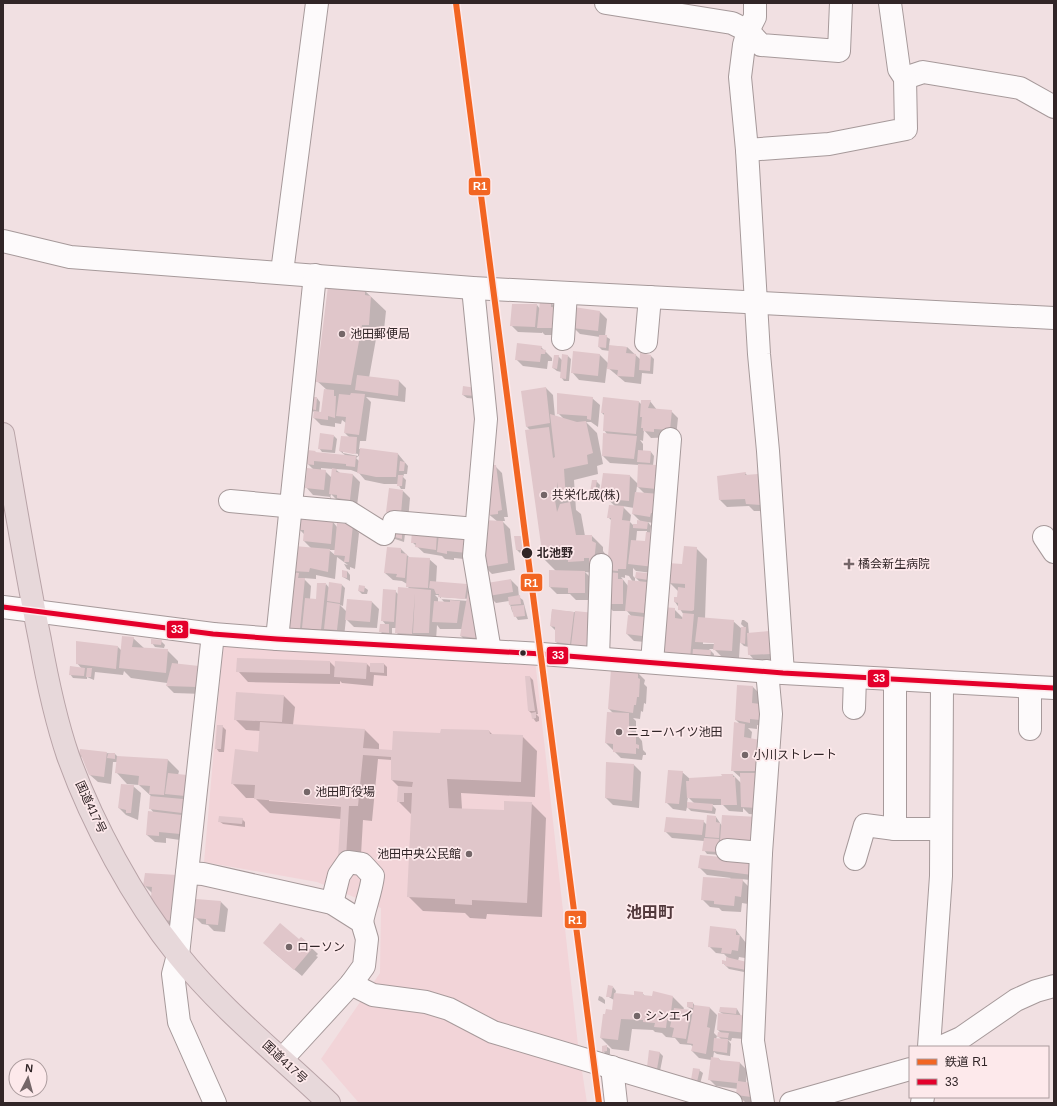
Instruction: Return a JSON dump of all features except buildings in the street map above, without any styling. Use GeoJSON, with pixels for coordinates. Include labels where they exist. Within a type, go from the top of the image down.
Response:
{"type":"FeatureCollection","features":[{"type":"Feature","properties":{"kind":"highway","name":"国道417号"},"geometry":{"type":"LineString","coordinates":[[3,434],[34,612],[52,700],[68,755],[90,809],[131,887],[178,954],[223,1004],[330,1103]]}},
{"type":"Feature","properties":{"kind":"street"},"geometry":{"type":"LineString","coordinates":[[282,272],[317,3]]}},
{"type":"Feature","properties":{"kind":"street"},"geometry":{"type":"LineString","coordinates":[[606,3],[671,8],[732,23],[748,31],[761,45],[839,51],[841,3]]}},
{"type":"Feature","properties":{"kind":"street"},"geometry":{"type":"LineString","coordinates":[[755,3],[755,17],[748,31],[740,77],[747,150],[759,354],[768,451],[775,672],[770,714],[753,1041],[764,1103]]}},
{"type":"Feature","properties":{"kind":"street"},"geometry":{"type":"LineString","coordinates":[[747,150],[829,144],[906,129],[905,78],[899,69],[890,3]]}},
{"type":"Feature","properties":{"kind":"street"},"geometry":{"type":"LineString","coordinates":[[905,78],[923,72],[1020,88],[1054,106]]}},
{"type":"Feature","properties":{"kind":"street"},"geometry":{"type":"LineString","coordinates":[[3,241],[70,257],[282,272],[473,288],[1054,318]]}},
{"type":"Feature","properties":{"kind":"street"},"geometry":{"type":"LineString","coordinates":[[277,639],[315,275]]}},
{"type":"Feature","properties":{"kind":"street"},"geometry":{"type":"LineString","coordinates":[[473,288],[486,419],[474,556],[490,651]]}},
{"type":"Feature","properties":{"kind":"street"},"geometry":{"type":"LineString","coordinates":[[563,339],[566,293]]}},
{"type":"Feature","properties":{"kind":"street"},"geometry":{"type":"LineString","coordinates":[[646,342],[650,297]]}},
{"type":"Feature","properties":{"kind":"street"},"geometry":{"type":"LineString","coordinates":[[652,662],[670,439]]}},
{"type":"Feature","properties":{"kind":"street"},"geometry":{"type":"LineString","coordinates":[[230,501],[349,512],[389,528],[476,529]]}},
{"type":"Feature","properties":{"kind":"street"},"geometry":{"type":"LineString","coordinates":[[598,658],[601,565]]}},
{"type":"Feature","properties":{"kind":"street"},"geometry":{"type":"LineString","coordinates":[[3,607],[213,634],[277,639],[598,658],[942,683],[1054,688]]}},
{"type":"Feature","properties":{"kind":"street"},"geometry":{"type":"LineString","coordinates":[[213,634],[178,954],[172,974],[179,1022],[215,1103]]}},
{"type":"Feature","properties":{"kind":"street"},"geometry":{"type":"LineString","coordinates":[[854,708],[855,677]]}},
{"type":"Feature","properties":{"kind":"street"},"geometry":{"type":"LineString","coordinates":[[895,680],[895,829]]}},
{"type":"Feature","properties":{"kind":"street"},"geometry":{"type":"LineString","coordinates":[[929,1046],[941,876],[942,683]]}},
{"type":"Feature","properties":{"kind":"street"},"geometry":{"type":"LineString","coordinates":[[1030,687],[1030,729]]}},
{"type":"Feature","properties":{"kind":"street"},"geometry":{"type":"LineString","coordinates":[[855,859],[864,825],[895,829],[941,829]]}},
{"type":"Feature","properties":{"kind":"street"},"geometry":{"type":"LineString","coordinates":[[727,850],[762,853]]}},
{"type":"Feature","properties":{"kind":"street"},"geometry":{"type":"LineString","coordinates":[[283,1058],[351,984],[364,966],[367,939],[362,922],[366,902],[371,892],[373,876],[362,864],[348,862],[338,875],[332,903]]}},
{"type":"Feature","properties":{"kind":"street"},"geometry":{"type":"LineString","coordinates":[[187,873],[203,874],[332,903],[362,922]]}},
{"type":"Feature","properties":{"kind":"street"},"geometry":{"type":"LineString","coordinates":[[351,984],[373,995],[426,1002],[450,1009],[493,1032],[731,1103]]}},
{"type":"Feature","properties":{"kind":"street"},"geometry":{"type":"LineString","coordinates":[[943,1046],[961,1038],[1016,1000],[1036,991],[1054,986]]}},
{"type":"Feature","properties":{"kind":"street"},"geometry":{"type":"LineString","coordinates":[[612,1067],[616,1103]]}},
{"type":"Feature","properties":{"kind":"street"},"geometry":{"type":"LineString","coordinates":[[791,1103],[909,1068]]}},
{"type":"Feature","properties":{"kind":"shaded area"},"geometry":{"type":"Polygon","coordinates":[[[223,646],[535,660],[578,1045],[587,1103],[359,1103],[321,1059],[380,973],[381,908],[317,882],[204,862],[223,646]]]}},
{"type":"Feature","properties":{"kind":"rail line","name":"R1"},"geometry":{"type":"LineString","coordinates":[[456,3],[599,1103]]}},
{"type":"Feature","properties":{"kind":"transit line","name":"33"},"geometry":{"type":"LineString","coordinates":[[3,607],[213,634],[277,639],[542,654],[783,673],[1054,688]]}},
{"type":"Feature","properties":{"kind":"place","name":"池田郵便局"},"geometry":{"type":"Point","coordinates":[342,334]}},
{"type":"Feature","properties":{"kind":"place","name":"共栄化成(株)"},"geometry":{"type":"Point","coordinates":[544,495]}},
{"type":"Feature","properties":{"kind":"place","name":"北池野"},"geometry":{"type":"Point","coordinates":[527,553]}},
{"type":"Feature","properties":{"kind":"place","name":"橘会新生病院"},"geometry":{"type":"Point","coordinates":[849,564]}},
{"type":"Feature","properties":{"kind":"place","name":"ニューハイツ池田"},"geometry":{"type":"Point","coordinates":[619,732]}},
{"type":"Feature","properties":{"kind":"place","name":"小川ストレート"},"geometry":{"type":"Point","coordinates":[745,755]}},
{"type":"Feature","properties":{"kind":"place","name":"池田町役場"},"geometry":{"type":"Point","coordinates":[307,792]}},
{"type":"Feature","properties":{"kind":"place","name":"池田中央公民館"},"geometry":{"type":"Point","coordinates":[469,854]}},
{"type":"Feature","properties":{"kind":"place","name":"ローソン"},"geometry":{"type":"Point","coordinates":[289,947]}},
{"type":"Feature","properties":{"kind":"place","name":"シンエイ"},"geometry":{"type":"Point","coordinates":[637,1016]}},
{"type":"Feature","properties":{"kind":"district","name":"池田町"},"geometry":{"type":"Point","coordinates":[650,912]}}]}
